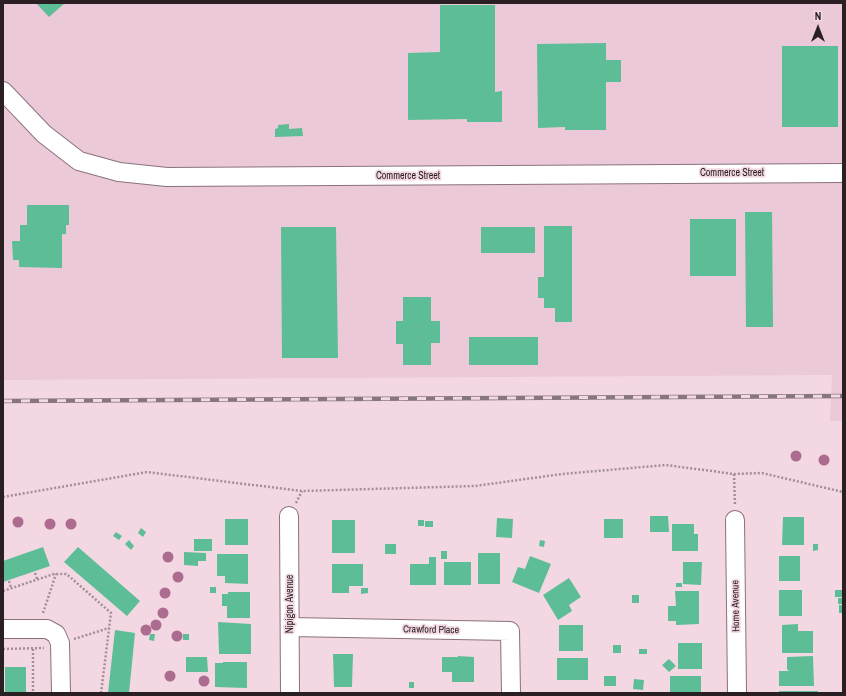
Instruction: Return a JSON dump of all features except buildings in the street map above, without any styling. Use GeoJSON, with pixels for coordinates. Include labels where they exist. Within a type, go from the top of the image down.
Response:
{"type":"FeatureCollection","features":[{"type":"Feature","properties":{"kind":"street","name":"Commerce Street"},"geometry":{"type":"LineString","coordinates":[[3,91],[44,134],[79,160],[119,172],[168,177],[843,173]]}},
{"type":"Feature","properties":{"kind":"street","name":"Nipigon Avenue"},"geometry":{"type":"LineString","coordinates":[[289,516],[290,693]]}},
{"type":"Feature","properties":{"kind":"street","name":"Home Avenue"},"geometry":{"type":"LineString","coordinates":[[735,520],[737,693]]}},
{"type":"Feature","properties":{"kind":"street","name":"Crawford Place"},"geometry":{"type":"LineString","coordinates":[[290,627],[510,631],[511,693]]}},
{"type":"Feature","properties":{"kind":"street"},"geometry":{"type":"LineString","coordinates":[[3,629],[47,629],[56,634],[60,646],[61,693]]}},
{"type":"Feature","properties":{"kind":"path"},"geometry":{"type":"LineString","coordinates":[[3,497],[147,472],[302,491],[475,486],[562,474],[666,465],[734,474],[762,473],[843,492]]}},
{"type":"Feature","properties":{"kind":"path"},"geometry":{"type":"LineString","coordinates":[[734,474],[735,520]]}},
{"type":"Feature","properties":{"kind":"path"},"geometry":{"type":"LineString","coordinates":[[35,573],[37,580]]}},
{"type":"Feature","properties":{"kind":"path"},"geometry":{"type":"LineString","coordinates":[[38,629],[56,574]]}},
{"type":"Feature","properties":{"kind":"path"},"geometry":{"type":"LineString","coordinates":[[3,591],[56,574],[70,577],[111,613]]}},
{"type":"Feature","properties":{"kind":"path"},"geometry":{"type":"LineString","coordinates":[[70,577],[74,574]]}},
{"type":"Feature","properties":{"kind":"path"},"geometry":{"type":"LineString","coordinates":[[9,581],[11,588]]}},
{"type":"Feature","properties":{"kind":"path"},"geometry":{"type":"LineString","coordinates":[[91,596],[95,591]]}},
{"type":"Feature","properties":{"kind":"path"},"geometry":{"type":"LineString","coordinates":[[101,693],[111,613],[115,610]]}},
{"type":"Feature","properties":{"kind":"path"},"geometry":{"type":"LineString","coordinates":[[3,649],[60,646],[109,628]]}},
{"type":"Feature","properties":{"kind":"path"},"geometry":{"type":"LineString","coordinates":[[33,649],[33,693]]}},
{"type":"Feature","properties":{"kind":"shaded area"},"geometry":{"type":"Polygon","coordinates":[[[3,3],[843,3],[843,421],[830,421],[832,375],[3,380],[3,3]]]}},
{"type":"Feature","properties":{"kind":"railway"},"geometry":{"type":"LineString","coordinates":[[3,401],[843,396]]}}]}
